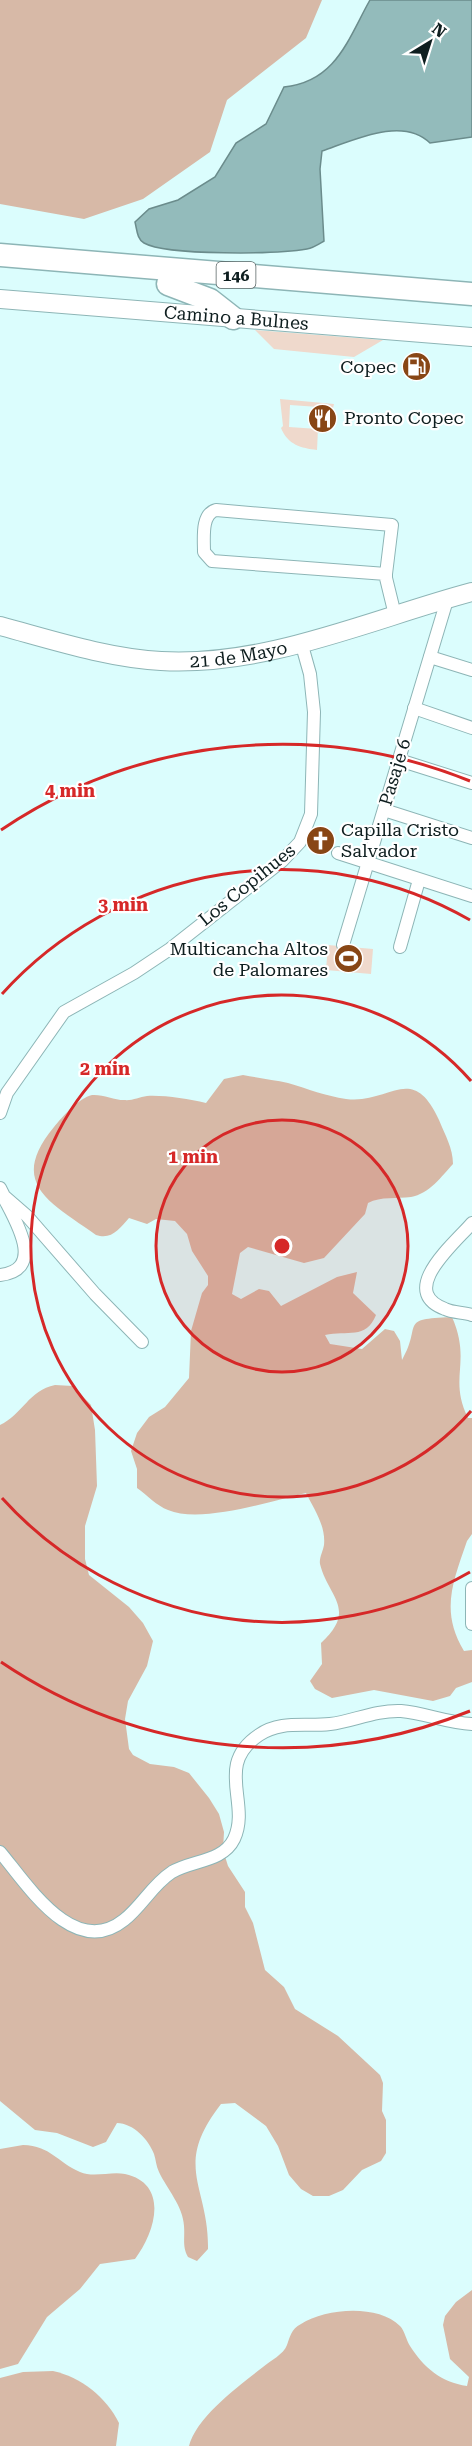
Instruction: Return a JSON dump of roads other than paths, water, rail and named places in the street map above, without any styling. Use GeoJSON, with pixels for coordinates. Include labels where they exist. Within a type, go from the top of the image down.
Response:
{"type":"FeatureCollection","features":[{"type":"Feature","properties":{"kind":"highway","name":"146"},"geometry":{"type":"LineString","coordinates":[[0,255],[472,294]]}},
{"type":"Feature","properties":{"kind":"highway","name":"146"},"geometry":{"type":"LineString","coordinates":[[0,270],[472,309]]}},
{"type":"Feature","properties":{"kind":"highway"},"geometry":{"type":"LineString","coordinates":[[168,284],[210,300],[233,318]]}},
{"type":"Feature","properties":{"kind":"street","name":"Camino a Bulnes"},"geometry":{"type":"LineString","coordinates":[[0,299],[472,337]]}},
{"type":"Feature","properties":{"kind":"street"},"geometry":{"type":"LineString","coordinates":[[386,574],[212,561],[204,552],[206,518],[209,512],[216,510],[392,525],[386,587],[395,615]]}},
{"type":"Feature","properties":{"kind":"street","name":"21 de Mayo"},"geometry":{"type":"LineString","coordinates":[[0,626],[114,654],[160,661],[214,660],[301,642],[447,600],[471,596]]}},
{"type":"Feature","properties":{"kind":"street","name":"Pasaje 6"},"geometry":{"type":"LineString","coordinates":[[343,945],[447,600]]}},
{"type":"Feature","properties":{"kind":"street","name":"Los Copihues"},"geometry":{"type":"LineString","coordinates":[[0,1113],[7,1093],[64,1012],[134,973],[170,949],[282,861],[300,842],[311,814],[314,712],[310,674],[301,642]]}},
{"type":"Feature","properties":{"kind":"street"},"geometry":{"type":"LineString","coordinates":[[430,657],[472,670]]}},
{"type":"Feature","properties":{"kind":"street"},"geometry":{"type":"LineString","coordinates":[[414,708],[472,728]]}},
{"type":"Feature","properties":{"kind":"street"},"geometry":{"type":"LineString","coordinates":[[399,760],[472,783]]}},
{"type":"Feature","properties":{"kind":"street"},"geometry":{"type":"LineString","coordinates":[[384,810],[472,838]]}},
{"type":"Feature","properties":{"kind":"street"},"geometry":{"type":"LineString","coordinates":[[338,853],[472,896]]}},
{"type":"Feature","properties":{"kind":"street"},"geometry":{"type":"LineString","coordinates":[[400,947],[419,880]]}},
{"type":"Feature","properties":{"kind":"street"},"geometry":{"type":"LineString","coordinates":[[0,1275],[14,1272],[23,1260],[24,1253],[21,1231],[2,1192]]}},
{"type":"Feature","properties":{"kind":"street"},"geometry":{"type":"LineString","coordinates":[[2,1192],[27,1216],[94,1294],[142,1342]]}},
{"type":"Feature","properties":{"kind":"street"},"geometry":{"type":"LineString","coordinates":[[472,1223],[433,1266],[426,1282],[427,1294],[435,1304],[446,1310],[472,1315]]}},
{"type":"Feature","properties":{"kind":"street"},"geometry":{"type":"LineString","coordinates":[[472,1588],[472,1624]]}},
{"type":"Feature","properties":{"kind":"street"},"geometry":{"type":"LineString","coordinates":[[0,1852],[54,1916],[78,1927],[107,1928],[125,1920],[170,1874],[188,1864],[217,1856],[231,1844],[239,1818],[234,1782],[237,1764],[246,1747],[260,1734],[282,1725],[329,1724],[389,1711],[472,1724]]}},
{"type":"Feature","properties":{"kind":"water"},"geometry":{"type":"Polygon","coordinates":[[[370,0],[472,0],[472,137],[430,143],[419,135],[406,131],[392,131],[363,137],[322,151],[320,169],[324,241],[316,246],[293,251],[224,253],[175,250],[144,243],[140,239],[135,222],[149,209],[178,200],[215,177],[236,143],[266,124],[284,87],[316,77],[328,68],[347,43],[370,0]]]}},
{"type":"Feature","properties":{"kind":"place","name":"Copec"},"geometry":{"type":"Point","coordinates":[417,367]}},
{"type":"Feature","properties":{"kind":"place","name":"Pronto Copec"},"geometry":{"type":"Point","coordinates":[323,418]}},
{"type":"Feature","properties":{"kind":"place","name":"Capilla Cristo Salvador"},"geometry":{"type":"Point","coordinates":[320,840]}},
{"type":"Feature","properties":{"kind":"place","name":"Multicancha Altos de Palomares"},"geometry":{"type":"Point","coordinates":[349,959]}}]}
